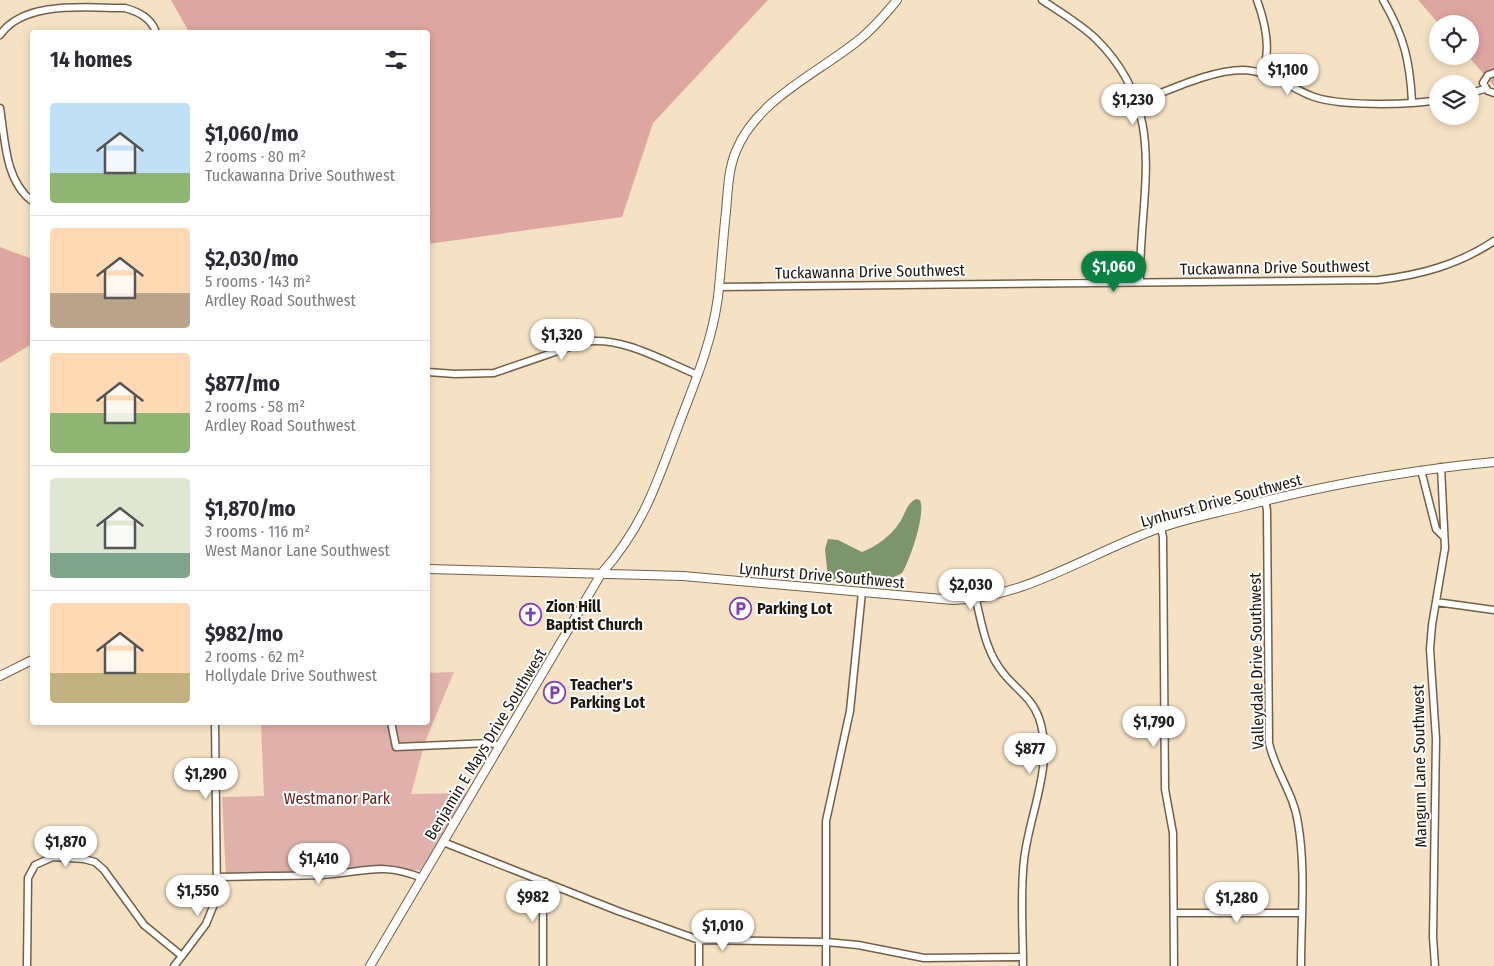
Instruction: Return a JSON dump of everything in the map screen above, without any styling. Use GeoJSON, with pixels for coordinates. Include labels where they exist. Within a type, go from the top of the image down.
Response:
{"type":"FeatureCollection","features":[{"type":"Feature","properties":{"kind":"street","name":"Benjamin E Mays Drive Southwest"},"geometry":{"type":"LineString","coordinates":[[370,966],[602,574],[626,545],[639,524],[698,375],[712,332],[719,287],[729,174],[735,152],[745,133],[767,107],[856,43],[877,24],[897,0]]}},
{"type":"Feature","properties":{"kind":"street"},"geometry":{"type":"LineString","coordinates":[[1042,0],[1086,30],[1107,50],[1124,74],[1138,102],[1144,126],[1147,154],[1140,282]]}},
{"type":"Feature","properties":{"kind":"street"},"geometry":{"type":"LineString","coordinates":[[1257,0],[1266,36],[1266,58],[1262,72]]}},
{"type":"Feature","properties":{"kind":"street"},"geometry":{"type":"LineString","coordinates":[[1383,0],[1397,24],[1405,46],[1410,70],[1412,102]]}},
{"type":"Feature","properties":{"kind":"street"},"geometry":{"type":"LineString","coordinates":[[0,35],[16,18],[25,13],[45,8],[125,8],[138,12],[148,19],[155,30]]}},
{"type":"Feature","properties":{"kind":"street"},"geometry":{"type":"LineString","coordinates":[[1138,102],[1216,74],[1241,70],[1262,72],[1279,78],[1310,96],[1329,101],[1429,101]]}},
{"type":"Feature","properties":{"kind":"street"},"geometry":{"type":"LineString","coordinates":[[1485,89],[1485,77],[1494,73]]}},
{"type":"Feature","properties":{"kind":"street"},"geometry":{"type":"LineString","coordinates":[[1479,91],[1485,89],[1494,93]]}},
{"type":"Feature","properties":{"kind":"street"},"geometry":{"type":"LineString","coordinates":[[0,108],[10,167],[17,184],[30,199]]}},
{"type":"Feature","properties":{"kind":"street","name":"Tuckawanna Drive Southwest"},"geometry":{"type":"LineString","coordinates":[[719,287],[1382,280],[1433,271],[1466,258],[1494,241]]}},
{"type":"Feature","properties":{"kind":"street"},"geometry":{"type":"LineString","coordinates":[[430,372],[455,374],[494,373],[584,342],[600,340],[628,347],[698,375]]}},
{"type":"Feature","properties":{"kind":"street","name":"Lynhurst Drive Southwest"},"geometry":{"type":"LineString","coordinates":[[430,569],[683,576],[953,600],[976,600],[1008,592],[1161,528],[1265,500],[1315,488],[1421,470],[1494,462]]}},
{"type":"Feature","properties":{"kind":"street","name":"Mangum Lane Southwest"},"geometry":{"type":"LineString","coordinates":[[1435,966],[1433,937],[1436,740],[1430,649],[1436,602],[1442,575],[1444,537],[1441,467]]}},
{"type":"Feature","properties":{"kind":"street"},"geometry":{"type":"LineString","coordinates":[[1421,470],[1436,529],[1444,537]]}},
{"type":"Feature","properties":{"kind":"street","name":"Valleydale Drive Southwest"},"geometry":{"type":"LineString","coordinates":[[1265,500],[1267,510],[1269,743],[1272,758],[1290,793],[1298,821],[1300,844],[1301,966]]}},
{"type":"Feature","properties":{"kind":"street"},"geometry":{"type":"LineString","coordinates":[[1161,528],[1163,537],[1165,789],[1174,833],[1174,966]]}},
{"type":"Feature","properties":{"kind":"street"},"geometry":{"type":"LineString","coordinates":[[826,966],[826,821],[850,711],[862,592]]}},
{"type":"Feature","properties":{"kind":"street"},"geometry":{"type":"LineString","coordinates":[[976,600],[992,656],[1003,674],[1032,703],[1039,717],[1043,734],[1040,782],[1024,861],[1023,966]]}},
{"type":"Feature","properties":{"kind":"street"},"geometry":{"type":"LineString","coordinates":[[1436,602],[1494,610]]}},
{"type":"Feature","properties":{"kind":"street"},"geometry":{"type":"LineString","coordinates":[[0,676],[30,661]]}},
{"type":"Feature","properties":{"kind":"street"},"geometry":{"type":"LineString","coordinates":[[174,966],[212,913],[217,897],[215,725]]}},
{"type":"Feature","properties":{"kind":"street"},"geometry":{"type":"LineString","coordinates":[[392,725],[396,746],[445,744],[490,744],[500,746]]}},
{"type":"Feature","properties":{"kind":"street"},"geometry":{"type":"LineString","coordinates":[[443,842],[699,940],[826,942],[858,945],[924,958],[1023,957]]}},
{"type":"Feature","properties":{"kind":"street"},"geometry":{"type":"LineString","coordinates":[[27,966],[28,878],[35,865],[53,856],[95,862],[104,870],[144,925],[182,956]]}},
{"type":"Feature","properties":{"kind":"street"},"geometry":{"type":"LineString","coordinates":[[218,877],[324,875],[388,868],[402,870],[422,878]]}},
{"type":"Feature","properties":{"kind":"street"},"geometry":{"type":"LineString","coordinates":[[543,966],[543,893],[546,882]]}},
{"type":"Feature","properties":{"kind":"street"},"geometry":{"type":"LineString","coordinates":[[1174,913],[1301,913]]}},
{"type":"Feature","properties":{"kind":"street"},"geometry":{"type":"LineString","coordinates":[[699,940],[699,966]]}},
{"type":"Feature","properties":{"kind":"green space","name":"Westmanor Park"},"geometry":{"type":"Polygon","coordinates":[[[454,672],[425,742],[411,794],[467,793],[421,870],[226,878],[222,797],[264,796],[261,725],[430,725],[430,673],[454,672]]]}},
{"type":"Feature","properties":{"kind":"shaded area"},"geometry":{"type":"Polygon","coordinates":[[[171,0],[768,0],[653,123],[622,217],[430,244],[430,30],[188,30],[171,0]]]}},
{"type":"Feature","properties":{"kind":"shaded area"},"geometry":{"type":"Polygon","coordinates":[[[1418,0],[1494,0],[1494,86],[1476,65],[1479,65],[1479,15],[1431,15],[1418,0]]]}},
{"type":"Feature","properties":{"kind":"shaded area"},"geometry":{"type":"Polygon","coordinates":[[[0,247],[30,258],[30,345],[0,363],[0,247]]]}},
{"type":"Feature","properties":{"kind":"shaded area"},"geometry":{"type":"Polygon","coordinates":[[[916,499],[920,500],[921,507],[919,526],[913,548],[902,573],[885,580],[876,581],[830,580],[828,578],[825,549],[828,539],[838,540],[862,552],[868,550],[892,532],[900,522],[908,506],[916,499]]]}},
{"type":"Feature","properties":{"kind":"place","name":"Parking Lot"},"geometry":{"type":"Point","coordinates":[741,608]}},
{"type":"Feature","properties":{"kind":"place","name":"Zion Hill Baptist Church"},"geometry":{"type":"Point","coordinates":[530,615]}},
{"type":"Feature","properties":{"kind":"place","name":"Teacher's Parking Lot"},"geometry":{"type":"Point","coordinates":[554,693]}}]}
